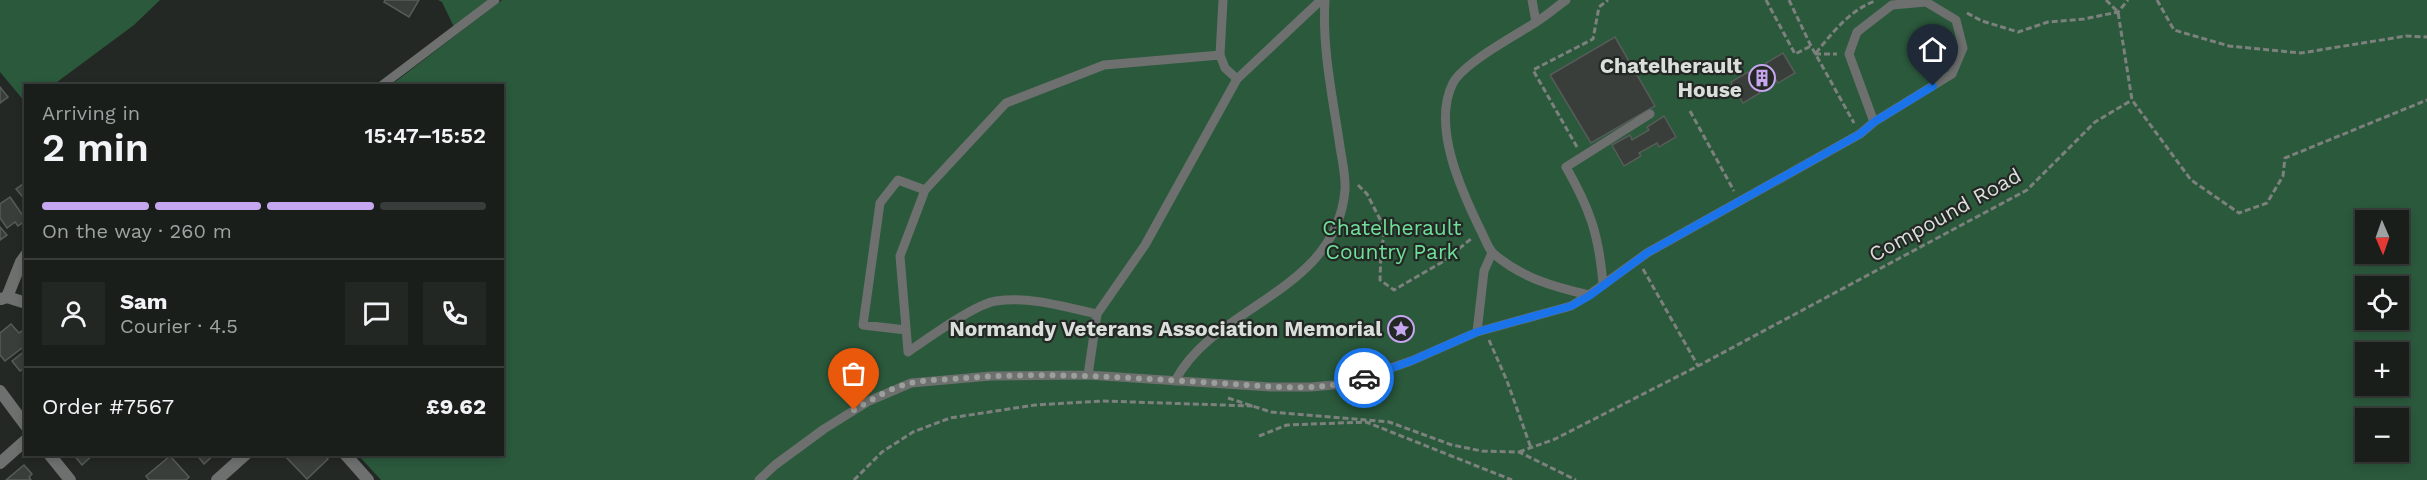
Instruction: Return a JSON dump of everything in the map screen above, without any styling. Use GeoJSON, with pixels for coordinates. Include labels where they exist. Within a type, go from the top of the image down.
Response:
{"type":"FeatureCollection","features":[{"type":"Feature","properties":{"kind":"street"},"geometry":{"type":"LineString","coordinates":[[24,258],[4,298],[24,303]]}},
{"type":"Feature","properties":{"kind":"street"},"geometry":{"type":"LineString","coordinates":[[0,391],[24,423]]}},
{"type":"Feature","properties":{"kind":"street"},"geometry":{"type":"LineString","coordinates":[[0,463],[24,442]]}},
{"type":"Feature","properties":{"kind":"street"},"geometry":{"type":"LineString","coordinates":[[51,456],[70,480]]}},
{"type":"Feature","properties":{"kind":"street"},"geometry":{"type":"LineString","coordinates":[[217,480],[244,456]]}},
{"type":"Feature","properties":{"kind":"street"},"geometry":{"type":"LineString","coordinates":[[347,456],[368,480]]}},
{"type":"Feature","properties":{"kind":"lane"},"geometry":{"type":"LineString","coordinates":[[384,84],[495,0]]}},
{"type":"Feature","properties":{"kind":"lane"},"geometry":{"type":"LineString","coordinates":[[1223,0],[1220,55],[1225,68],[1237,79]]}},
{"type":"Feature","properties":{"kind":"lane"},"geometry":{"type":"LineString","coordinates":[[1088,375],[1097,314],[1145,245],[1237,79],[1323,0]]}},
{"type":"Feature","properties":{"kind":"lane"},"geometry":{"type":"LineString","coordinates":[[1175,381],[1184,364],[1200,346],[1293,280],[1325,246],[1339,219],[1345,189],[1323,30],[1323,0]]}},
{"type":"Feature","properties":{"kind":"lane"},"geometry":{"type":"LineString","coordinates":[[1532,0],[1536,22]]}},
{"type":"Feature","properties":{"kind":"lane"},"geometry":{"type":"LineString","coordinates":[[1566,0],[1467,67],[1454,83],[1448,101],[1446,120],[1454,165],[1462,192],[1492,253],[1523,274],[1551,287],[1589,296]]}},
{"type":"Feature","properties":{"kind":"lane"},"geometry":{"type":"LineString","coordinates":[[759,480],[775,465],[824,429],[869,401],[911,383],[991,376],[1088,375],[1271,387],[1345,384],[1482,334],[1571,306],[1589,296],[1647,253],[1860,134],[1874,122],[1952,74],[1962,48],[1956,20],[1926,2],[1892,5],[1857,32],[1849,54],[1874,122]]}},
{"type":"Feature","properties":{"kind":"lane"},"geometry":{"type":"LineString","coordinates":[[1097,314],[1041,302],[995,301],[956,320],[908,352],[900,256],[925,190],[1006,104],[1104,65],[1220,55]]}},
{"type":"Feature","properties":{"kind":"lane"},"geometry":{"type":"LineString","coordinates":[[1603,284],[1600,249],[1589,210],[1566,167],[1650,114]]}},
{"type":"Feature","properties":{"kind":"lane"},"geometry":{"type":"LineString","coordinates":[[906,330],[863,325],[864,314],[880,203],[898,180],[925,190]]}},
{"type":"Feature","properties":{"kind":"lane"},"geometry":{"type":"LineString","coordinates":[[1482,334],[1484,271],[1492,253]]}},
{"type":"Feature","properties":{"kind":"path"},"geometry":{"type":"LineString","coordinates":[[1582,156],[1533,70],[1593,39],[1599,7],[1608,0]]}},
{"type":"Feature","properties":{"kind":"path"},"geometry":{"type":"LineString","coordinates":[[1766,0],[1795,54],[1811,46]]}},
{"type":"Feature","properties":{"kind":"path"},"geometry":{"type":"LineString","coordinates":[[1789,0],[1815,54],[1860,134]]}},
{"type":"Feature","properties":{"kind":"path"},"geometry":{"type":"LineString","coordinates":[[1815,54],[1832,32],[1864,5],[1877,0]]}},
{"type":"Feature","properties":{"kind":"path"},"geometry":{"type":"LineString","coordinates":[[2106,0],[2118,12],[2132,100],[2191,180],[2239,213],[2267,203],[2283,176],[2285,158],[2427,100]]}},
{"type":"Feature","properties":{"kind":"path"},"geometry":{"type":"LineString","coordinates":[[1962,10],[1982,21],[2018,32],[2048,22],[2084,19],[2118,12],[2128,0]]}},
{"type":"Feature","properties":{"kind":"path"},"geometry":{"type":"LineString","coordinates":[[2157,0],[2174,30],[2229,46],[2301,53],[2406,36],[2427,37]]}},
{"type":"Feature","properties":{"kind":"path"},"geometry":{"type":"LineString","coordinates":[[1815,54],[1849,54]]}},
{"type":"Feature","properties":{"kind":"path","name":"Compound Road"},"geometry":{"type":"LineString","coordinates":[[1519,452],[1555,439],[1698,366],[2027,190],[2095,122],[2132,100]]}},
{"type":"Feature","properties":{"kind":"path"},"geometry":{"type":"LineString","coordinates":[[1690,111],[1740,202]]}},
{"type":"Feature","properties":{"kind":"path"},"geometry":{"type":"LineString","coordinates":[[1343,171],[1367,194],[1385,229],[1380,280],[1394,290],[1444,261],[1481,231]]}},
{"type":"Feature","properties":{"kind":"path"},"geometry":{"type":"LineString","coordinates":[[1648,277],[1698,366]]}},
{"type":"Feature","properties":{"kind":"path"},"geometry":{"type":"LineString","coordinates":[[1482,334],[1507,381],[1531,448]]}},
{"type":"Feature","properties":{"kind":"path"},"geometry":{"type":"LineString","coordinates":[[854,480],[882,452],[913,432],[950,418],[1035,405],[1102,401],[1253,406],[1272,412],[1389,422],[1452,445],[1482,451],[1519,452],[1576,480]]}},
{"type":"Feature","properties":{"kind":"path"},"geometry":{"type":"LineString","coordinates":[[1258,436],[1287,425],[1366,422],[1512,480]]}},
{"type":"Feature","properties":{"kind":"green space"},"geometry":{"type":"Polygon","coordinates":[[[0,0],[160,0],[134,25],[54,84],[24,84],[24,101],[0,72],[0,0]]]}},
{"type":"Feature","properties":{"kind":"green space"},"geometry":{"type":"Polygon","coordinates":[[[438,0],[489,0],[454,27],[442,2],[438,0]]]}},
{"type":"Feature","properties":{"kind":"green space","name":"Chatelherault Country Park"},"geometry":{"type":"Polygon","coordinates":[[[502,0],[2427,0],[2427,480],[381,480],[359,456],[504,456],[504,84],[392,84],[502,0]]]}},
{"type":"Feature","properties":{"kind":"building"},"geometry":{"type":"Polygon","coordinates":[[[385,0],[419,0],[409,17],[384,2],[385,0]]]}},
{"type":"Feature","properties":{"kind":"building"},"geometry":{"type":"Polygon","coordinates":[[[1615,37],[1655,106],[1591,143],[1550,75],[1615,37]]]}},
{"type":"Feature","properties":{"kind":"building","name":"Chatelherault House"},"geometry":{"type":"Polygon","coordinates":[[[1783,53],[1795,73],[1778,83],[1776,80],[1758,90],[1760,93],[1743,103],[1731,82],[1748,72],[1751,76],[1767,66],[1766,63],[1783,53]]]}},
{"type":"Feature","properties":{"kind":"building"},"geometry":{"type":"Polygon","coordinates":[[[0,87],[8,97],[0,103],[0,87]]]}},
{"type":"Feature","properties":{"kind":"building","name":"Chatelherault House"},"geometry":{"type":"Polygon","coordinates":[[[1664,116],[1676,137],[1659,147],[1657,143],[1639,153],[1641,156],[1624,166],[1612,145],[1630,135],[1632,140],[1649,130],[1647,127],[1664,116]]]}},
{"type":"Feature","properties":{"kind":"building"},"geometry":{"type":"Polygon","coordinates":[[[24,183],[24,199],[16,189],[24,183]]]}},
{"type":"Feature","properties":{"kind":"building"},"geometry":{"type":"Polygon","coordinates":[[[10,197],[24,217],[24,222],[18,226],[15,222],[7,228],[0,218],[0,204],[10,197]]]}},
{"type":"Feature","properties":{"kind":"building"},"geometry":{"type":"Polygon","coordinates":[[[0,227],[7,235],[0,240],[0,227]]]}},
{"type":"Feature","properties":{"kind":"building"},"geometry":{"type":"Polygon","coordinates":[[[11,324],[19,333],[24,329],[24,347],[5,361],[0,355],[0,333],[11,324]]]}},
{"type":"Feature","properties":{"kind":"building"},"geometry":{"type":"Polygon","coordinates":[[[24,352],[24,368],[20,371],[12,361],[24,352]]]}},
{"type":"Feature","properties":{"kind":"building"},"geometry":{"type":"Polygon","coordinates":[[[75,456],[92,456],[82,465],[75,456]]]}},
{"type":"Feature","properties":{"kind":"building"},"geometry":{"type":"Polygon","coordinates":[[[170,456],[189,477],[186,480],[149,480],[146,476],[170,456]]]}},
{"type":"Feature","properties":{"kind":"building"},"geometry":{"type":"Polygon","coordinates":[[[198,456],[213,456],[204,464],[198,456]]]}},
{"type":"Feature","properties":{"kind":"building"},"geometry":{"type":"Polygon","coordinates":[[[285,456],[325,456],[328,459],[307,479],[285,456]]]}},
{"type":"Feature","properties":{"kind":"building"},"geometry":{"type":"Polygon","coordinates":[[[24,465],[32,474],[29,477],[31,480],[6,480],[24,465]]]}},
{"type":"Feature","properties":{"kind":"way so far"},"geometry":{"type":"LineString","coordinates":[[854,410],[911,383],[991,376],[1088,375],[1271,387],[1345,384],[1364,378]]}},
{"type":"Feature","properties":{"kind":"place","name":"Chatelherault House"},"geometry":{"type":"Point","coordinates":[1762,78]}},
{"type":"Feature","properties":{"kind":"place","name":"Normandy Veterans Association Memorial"},"geometry":{"type":"Point","coordinates":[1401,329]}},
{"type":"Feature","properties":{"kind":"route"},"geometry":{"type":"LineString","coordinates":[[1364,378],[1411,361],[1477,332],[1571,306],[1589,296],[1647,253],[1860,134],[1874,122],[1933,86]]}}]}
